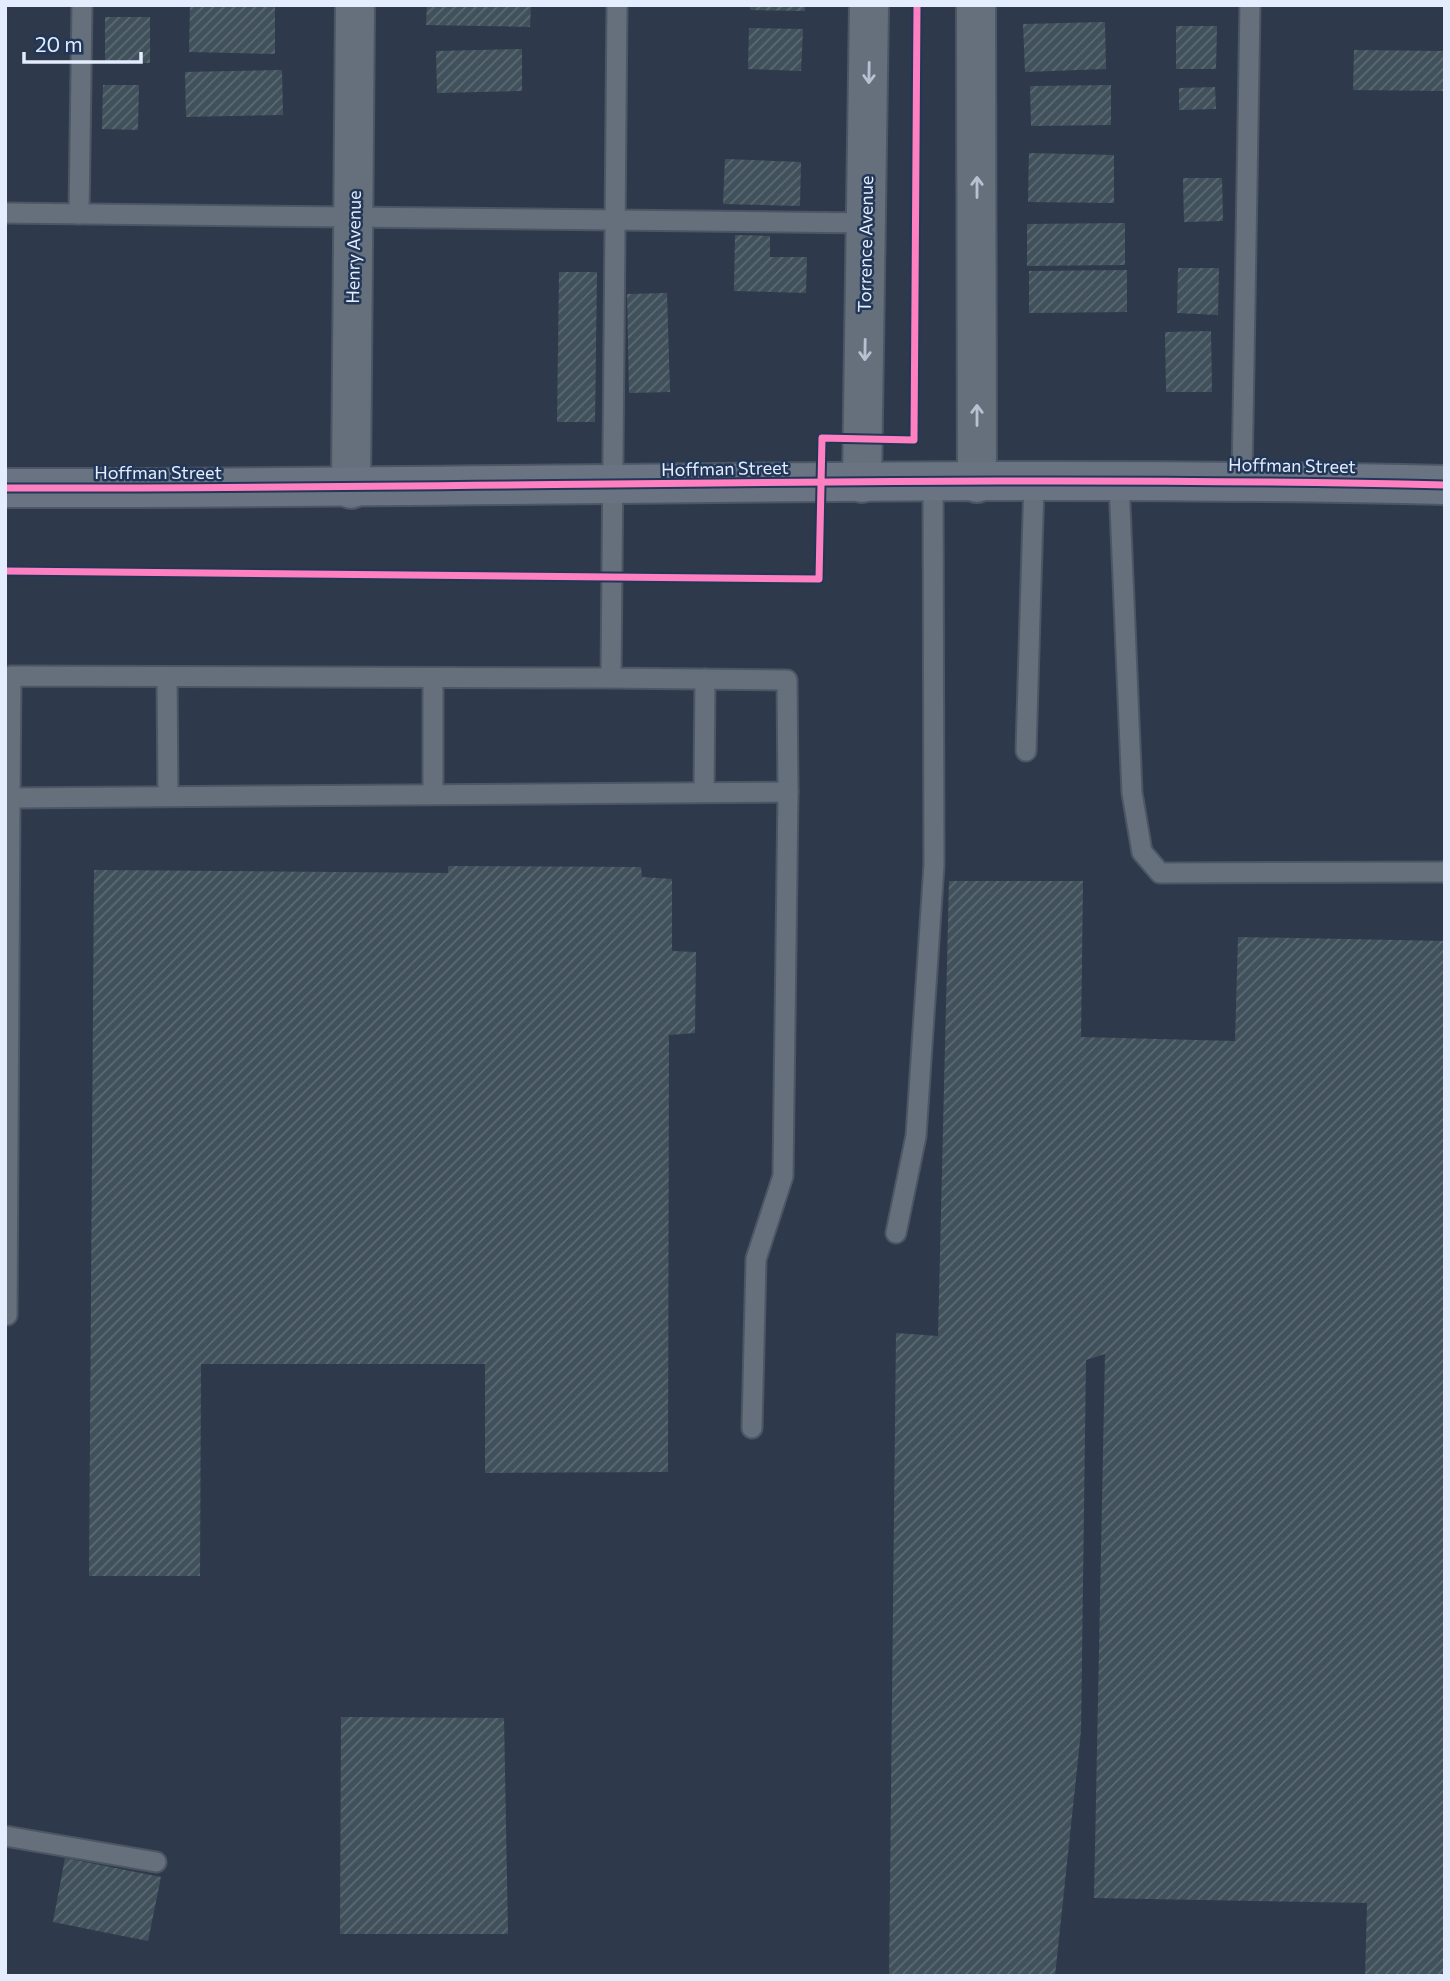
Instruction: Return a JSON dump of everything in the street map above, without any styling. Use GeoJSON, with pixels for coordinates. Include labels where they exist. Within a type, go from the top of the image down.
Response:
{"type":"FeatureCollection","features":[{"type":"Feature","properties":{"kind":"street","name":"Henry Avenue"},"geometry":{"type":"LineString","coordinates":[[351,489],[355,5]]}},
{"type":"Feature","properties":{"kind":"street","name":"Torrence Avenue"},"geometry":{"type":"LineString","coordinates":[[862,483],[869,5]]}},
{"type":"Feature","properties":{"kind":"street"},"geometry":{"type":"LineString","coordinates":[[976,5],[977,483]]}},
{"type":"Feature","properties":{"kind":"street","name":"Hoffman Street"},"geometry":{"type":"LineString","coordinates":[[5,488],[351,489],[1242,481],[1445,485]]}},
{"type":"Feature","properties":{"kind":"lane"},"geometry":{"type":"LineString","coordinates":[[79,214],[82,5]]}},
{"type":"Feature","properties":{"kind":"lane"},"geometry":{"type":"LineString","coordinates":[[611,678],[617,5]]}},
{"type":"Feature","properties":{"kind":"lane"},"geometry":{"type":"LineString","coordinates":[[1242,481],[1250,5]]}},
{"type":"Feature","properties":{"kind":"lane"},"geometry":{"type":"LineString","coordinates":[[5,213],[867,223]]}},
{"type":"Feature","properties":{"kind":"lane"},"geometry":{"type":"LineString","coordinates":[[1026,751],[1034,482]]}},
{"type":"Feature","properties":{"kind":"lane"},"geometry":{"type":"LineString","coordinates":[[1119,482],[1132,793],[1142,852],[1160,873],[1445,872]]}},
{"type":"Feature","properties":{"kind":"lane"},"geometry":{"type":"LineString","coordinates":[[896,1233],[916,1136],[934,865],[933,483]]}},
{"type":"Feature","properties":{"kind":"lane"},"geometry":{"type":"LineString","coordinates":[[6,1315],[11,676],[787,680],[783,1176],[756,1259],[752,1428]]}},
{"type":"Feature","properties":{"kind":"lane"},"geometry":{"type":"LineString","coordinates":[[167,677],[168,796]]}},
{"type":"Feature","properties":{"kind":"lane"},"geometry":{"type":"LineString","coordinates":[[433,678],[433,794]]}},
{"type":"Feature","properties":{"kind":"lane"},"geometry":{"type":"LineString","coordinates":[[704,792],[705,679]]}},
{"type":"Feature","properties":{"kind":"lane"},"geometry":{"type":"LineString","coordinates":[[10,798],[788,792]]}},
{"type":"Feature","properties":{"kind":"lane"},"geometry":{"type":"LineString","coordinates":[[5,1836],[156,1862]]}},
{"type":"Feature","properties":{"kind":"building"},"geometry":{"type":"Polygon","coordinates":[[[190,5],[275,5],[275,54],[189,52],[190,5]]]}},
{"type":"Feature","properties":{"kind":"building"},"geometry":{"type":"Polygon","coordinates":[[[427,5],[531,5],[530,27],[426,25],[427,5]]]}},
{"type":"Feature","properties":{"kind":"building"},"geometry":{"type":"Polygon","coordinates":[[[750,5],[805,5],[805,11],[750,10],[750,5]]]}},
{"type":"Feature","properties":{"kind":"building"},"geometry":{"type":"Polygon","coordinates":[[[105,17],[150,17],[150,63],[105,63],[105,17]]]}},
{"type":"Feature","properties":{"kind":"building"},"geometry":{"type":"Polygon","coordinates":[[[1105,22],[1106,69],[1025,72],[1023,24],[1105,22]]]}},
{"type":"Feature","properties":{"kind":"building"},"geometry":{"type":"Polygon","coordinates":[[[1176,26],[1217,26],[1216,69],[1176,69],[1176,26]]]}},
{"type":"Feature","properties":{"kind":"building"},"geometry":{"type":"Polygon","coordinates":[[[749,28],[803,29],[801,71],[748,69],[749,28]]]}},
{"type":"Feature","properties":{"kind":"building"},"geometry":{"type":"Polygon","coordinates":[[[522,49],[522,91],[437,93],[436,51],[522,49]]]}},
{"type":"Feature","properties":{"kind":"building"},"geometry":{"type":"Polygon","coordinates":[[[1354,50],[1445,51],[1445,91],[1353,90],[1354,50]]]}},
{"type":"Feature","properties":{"kind":"building"},"geometry":{"type":"Polygon","coordinates":[[[282,70],[283,115],[186,117],[185,72],[282,70]]]}},
{"type":"Feature","properties":{"kind":"building"},"geometry":{"type":"Polygon","coordinates":[[[103,85],[139,85],[138,130],[102,129],[103,85]]]}},
{"type":"Feature","properties":{"kind":"building"},"geometry":{"type":"Polygon","coordinates":[[[1111,85],[1111,125],[1031,126],[1030,86],[1111,85]]]}},
{"type":"Feature","properties":{"kind":"building"},"geometry":{"type":"Polygon","coordinates":[[[1215,87],[1216,109],[1179,110],[1179,88],[1215,87]]]}},
{"type":"Feature","properties":{"kind":"building"},"geometry":{"type":"Polygon","coordinates":[[[1029,153],[1114,155],[1114,203],[1028,202],[1029,153]]]}},
{"type":"Feature","properties":{"kind":"building"},"geometry":{"type":"Polygon","coordinates":[[[725,159],[801,162],[800,206],[723,204],[725,159]]]}},
{"type":"Feature","properties":{"kind":"building"},"geometry":{"type":"Polygon","coordinates":[[[1183,178],[1222,178],[1223,221],[1184,222],[1183,178]]]}},
{"type":"Feature","properties":{"kind":"building"},"geometry":{"type":"Polygon","coordinates":[[[1125,223],[1125,265],[1027,266],[1027,224],[1125,223]]]}},
{"type":"Feature","properties":{"kind":"building"},"geometry":{"type":"Polygon","coordinates":[[[735,235],[770,236],[770,257],[807,257],[806,293],[734,291],[735,235]]]}},
{"type":"Feature","properties":{"kind":"building"},"geometry":{"type":"Polygon","coordinates":[[[1178,268],[1219,268],[1218,315],[1177,313],[1178,268]]]}},
{"type":"Feature","properties":{"kind":"building"},"geometry":{"type":"Polygon","coordinates":[[[1127,270],[1127,312],[1029,313],[1029,271],[1127,270]]]}},
{"type":"Feature","properties":{"kind":"building"},"geometry":{"type":"Polygon","coordinates":[[[559,272],[597,272],[595,422],[557,422],[559,272]]]}},
{"type":"Feature","properties":{"kind":"building"},"geometry":{"type":"Polygon","coordinates":[[[667,293],[670,392],[629,393],[627,294],[667,293]]]}},
{"type":"Feature","properties":{"kind":"building"},"geometry":{"type":"Polygon","coordinates":[[[1211,331],[1212,392],[1166,392],[1165,332],[1211,331]]]}},
{"type":"Feature","properties":{"kind":"building"},"geometry":{"type":"Polygon","coordinates":[[[448,866],[641,867],[642,877],[672,879],[672,951],[696,952],[695,1033],[669,1035],[668,1472],[485,1473],[485,1364],[201,1364],[200,1576],[89,1576],[94,870],[448,873],[448,866]]]}},
{"type":"Feature","properties":{"kind":"building"},"geometry":{"type":"Polygon","coordinates":[[[949,881],[1083,881],[1081,1037],[1235,1041],[1238,937],[1445,941],[1445,1976],[1365,1976],[1367,1903],[1094,1898],[1105,1354],[1086,1360],[1081,1731],[1055,1976],[889,1976],[896,1333],[938,1336],[949,881]]]}},
{"type":"Feature","properties":{"kind":"building"},"geometry":{"type":"Polygon","coordinates":[[[341,1717],[504,1718],[508,1934],[340,1934],[341,1717]]]}},
{"type":"Feature","properties":{"kind":"building"},"geometry":{"type":"Polygon","coordinates":[[[65,1858],[161,1877],[148,1941],[53,1922],[65,1858]]]}},
{"type":"Feature","properties":{"kind":"cycle path"},"geometry":{"type":"LineString","coordinates":[[5,571],[819,579],[822,438],[914,440],[917,5]]}},
{"type":"Feature","properties":{"kind":"cycle path"},"geometry":{"type":"LineString","coordinates":[[5,488],[905,481],[1445,485]]}}]}
